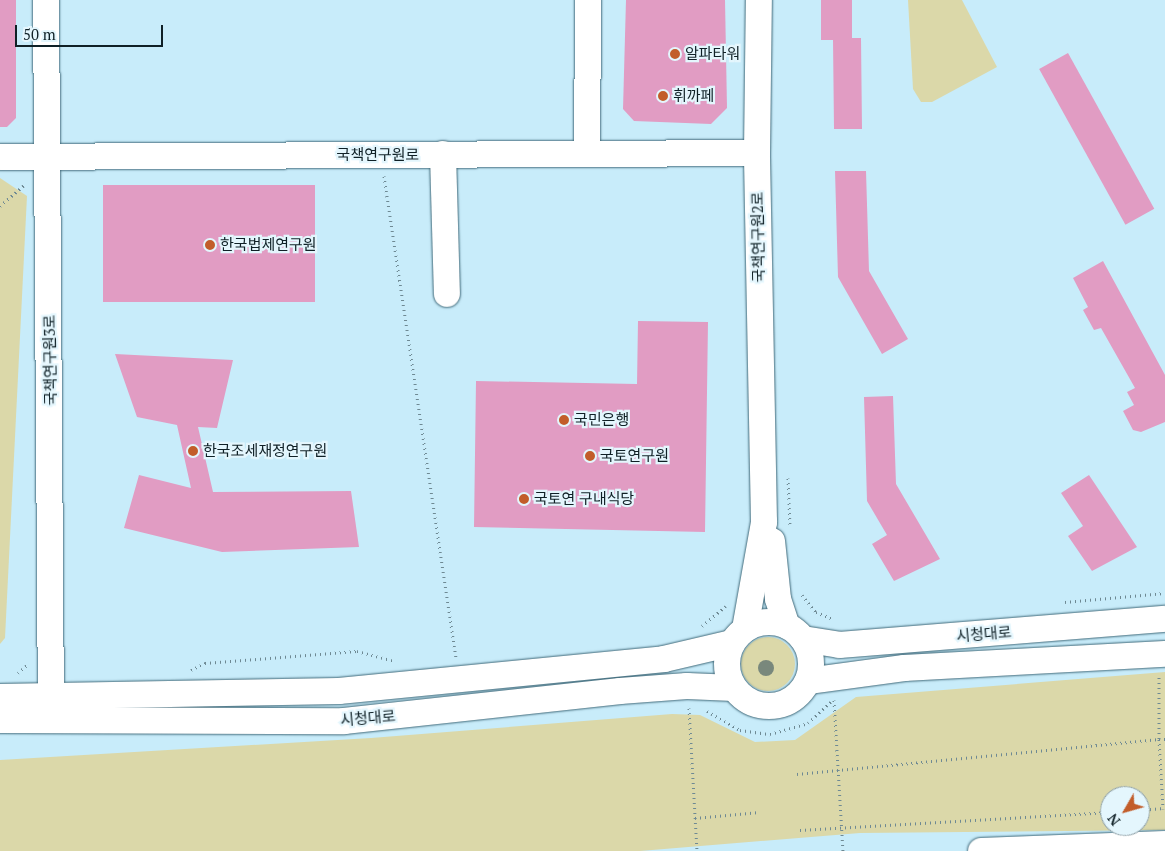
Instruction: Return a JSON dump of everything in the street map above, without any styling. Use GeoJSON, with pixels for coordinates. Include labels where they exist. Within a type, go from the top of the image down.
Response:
{"type":"FeatureCollection","features":[{"type":"Feature","properties":{"kind":"street","name":"국책연구원3로"},"geometry":{"type":"LineString","coordinates":[[46,0],[52,708]]}},
{"type":"Feature","properties":{"kind":"street"},"geometry":{"type":"LineString","coordinates":[[587,154],[588,0]]}},
{"type":"Feature","properties":{"kind":"street","name":"국책연구원2로"},"geometry":{"type":"LineString","coordinates":[[759,0],[757,153],[775,473]]}},
{"type":"Feature","properties":{"kind":"street","name":"국책연구원로"},"geometry":{"type":"LineString","coordinates":[[0,156],[757,153]]}},
{"type":"Feature","properties":{"kind":"street"},"geometry":{"type":"LineString","coordinates":[[443,154],[447,294]]}},
{"type":"Feature","properties":{"kind":"street"},"geometry":{"type":"LineString","coordinates":[[775,473],[778,599],[795,632],[811,656],[808,681],[798,696],[772,707],[758,705],[734,688],[727,666],[739,636],[775,473]]}},
{"type":"Feature","properties":{"kind":"street","name":"시청대로"},"geometry":{"type":"LineString","coordinates":[[795,632],[816,644],[849,644],[1165,619]]}},
{"type":"Feature","properties":{"kind":"street"},"geometry":{"type":"LineString","coordinates":[[739,636],[769,622],[795,632]]}},
{"type":"Feature","properties":{"kind":"street","name":"시청대로"},"geometry":{"type":"LineString","coordinates":[[0,720],[52,708],[339,691],[664,660],[739,636]]}},
{"type":"Feature","properties":{"kind":"street","name":"시청대로"},"geometry":{"type":"LineString","coordinates":[[808,681],[834,674],[904,668],[1162,663]]}},
{"type":"Feature","properties":{"kind":"street","name":"시청대로"},"geometry":{"type":"LineString","coordinates":[[0,697],[52,708],[344,721],[620,691],[687,686],[734,688]]}},
{"type":"Feature","properties":{"kind":"street"},"geometry":{"type":"LineString","coordinates":[[981,851],[1165,844]]}},
{"type":"Feature","properties":{"kind":"path"},"geometry":{"type":"LineString","coordinates":[[383,165],[456,658]]}},
{"type":"Feature","properties":{"kind":"path"},"geometry":{"type":"LineString","coordinates":[[0,206],[26,184]]}},
{"type":"Feature","properties":{"kind":"path"},"geometry":{"type":"LineString","coordinates":[[775,473],[790,533]]}},
{"type":"Feature","properties":{"kind":"path"},"geometry":{"type":"LineString","coordinates":[[797,586],[816,612],[835,620]]}},
{"type":"Feature","properties":{"kind":"path"},"geometry":{"type":"LineString","coordinates":[[1060,603],[1165,593]]}},
{"type":"Feature","properties":{"kind":"path"},"geometry":{"type":"LineString","coordinates":[[694,629],[710,622],[732,597]]}},
{"type":"Feature","properties":{"kind":"path"},"geometry":{"type":"LineString","coordinates":[[183,671],[205,663],[357,651],[402,661]]}},
{"type":"Feature","properties":{"kind":"path"},"geometry":{"type":"LineString","coordinates":[[447,658],[465,657]]}},
{"type":"Feature","properties":{"kind":"path"},"geometry":{"type":"LineString","coordinates":[[1150,809],[1164,808],[1160,739],[1162,663]]}},
{"type":"Feature","properties":{"kind":"path"},"geometry":{"type":"LineString","coordinates":[[834,700],[836,770],[844,851]]}},
{"type":"Feature","properties":{"kind":"path"},"geometry":{"type":"LineString","coordinates":[[689,705],[697,851]]}},
{"type":"Feature","properties":{"kind":"path"},"geometry":{"type":"LineString","coordinates":[[797,774],[1165,738]]}},
{"type":"Feature","properties":{"kind":"path"},"geometry":{"type":"LineString","coordinates":[[695,818],[760,812]]}},
{"type":"Feature","properties":{"kind":"path"},"geometry":{"type":"LineString","coordinates":[[800,830],[1100,813]]}},
{"type":"Feature","properties":{"kind":"shaded area"},"geometry":{"type":"Polygon","coordinates":[[[908,0],[962,0],[997,67],[932,102],[921,102],[913,89],[908,0]]]}},
{"type":"Feature","properties":{"kind":"shaded area"},"geometry":{"type":"Polygon","coordinates":[[[0,178],[27,196],[5,638],[0,644],[0,178]]]}},
{"type":"Feature","properties":{"kind":"shaded area"},"geometry":{"type":"Polygon","coordinates":[[[768,637],[778,639],[787,645],[793,654],[795,664],[793,674],[787,683],[778,689],[768,691],[758,689],[749,683],[743,674],[741,664],[743,654],[749,645],[758,639],[768,637]]]}},
{"type":"Feature","properties":{"kind":"shaded area"},"geometry":{"type":"Polygon","coordinates":[[[1165,672],[1165,830],[1150,830],[1150,786],[1100,786],[1100,831],[860,833],[640,851],[0,851],[0,760],[371,738],[672,714],[700,715],[755,742],[795,740],[856,697],[1165,672]]]}},
{"type":"Feature","properties":{"kind":"building"},"geometry":{"type":"Polygon","coordinates":[[[0,0],[16,0],[16,118],[7,127],[0,127],[0,0]]]}},
{"type":"Feature","properties":{"kind":"building","name":"알파타워"},"geometry":{"type":"Polygon","coordinates":[[[626,0],[725,0],[727,108],[711,124],[634,121],[623,109],[626,0]]]}},
{"type":"Feature","properties":{"kind":"building"},"geometry":{"type":"Polygon","coordinates":[[[821,0],[852,0],[852,38],[861,38],[862,129],[834,129],[833,40],[821,40],[821,0]]]}},
{"type":"Feature","properties":{"kind":"building"},"geometry":{"type":"Polygon","coordinates":[[[1068,53],[1154,209],[1125,225],[1039,69],[1068,53]]]}},
{"type":"Feature","properties":{"kind":"building"},"geometry":{"type":"Polygon","coordinates":[[[835,171],[866,171],[869,271],[908,339],[882,354],[838,277],[835,171]]]}},
{"type":"Feature","properties":{"kind":"building","name":"한국법제연구원"},"geometry":{"type":"Polygon","coordinates":[[[103,185],[315,185],[315,302],[103,302],[103,185]]]}},
{"type":"Feature","properties":{"kind":"building"},"geometry":{"type":"Polygon","coordinates":[[[1103,261],[1165,375],[1165,422],[1141,432],[1133,430],[1123,411],[1134,405],[1127,392],[1135,388],[1101,328],[1094,330],[1083,310],[1088,307],[1073,278],[1103,261]]]}},
{"type":"Feature","properties":{"kind":"building","name":"국토연구원"},"geometry":{"type":"Polygon","coordinates":[[[638,321],[708,322],[705,532],[474,527],[476,381],[637,384],[638,321]]]}},
{"type":"Feature","properties":{"kind":"building","name":"한국조세재정연구원"},"geometry":{"type":"Polygon","coordinates":[[[115,354],[233,360],[217,428],[198,427],[213,492],[351,491],[359,547],[222,552],[124,528],[139,475],[191,488],[177,425],[137,417],[115,354]]]}},
{"type":"Feature","properties":{"kind":"building"},"geometry":{"type":"Polygon","coordinates":[[[893,396],[896,484],[940,559],[894,581],[872,544],[887,535],[867,501],[864,397],[893,396]]]}},
{"type":"Feature","properties":{"kind":"building"},"geometry":{"type":"Polygon","coordinates":[[[1089,475],[1137,547],[1092,571],[1068,536],[1083,526],[1061,493],[1089,475]]]}},
{"type":"Feature","properties":{"kind":"place","name":"알파타워"},"geometry":{"type":"Point","coordinates":[675,54]}},
{"type":"Feature","properties":{"kind":"place","name":"휘까페"},"geometry":{"type":"Point","coordinates":[663,96]}},
{"type":"Feature","properties":{"kind":"place","name":"한국법제연구원"},"geometry":{"type":"Point","coordinates":[210,245]}},
{"type":"Feature","properties":{"kind":"place","name":"국민은행"},"geometry":{"type":"Point","coordinates":[564,420]}},
{"type":"Feature","properties":{"kind":"place","name":"한국조세재정연구원"},"geometry":{"type":"Point","coordinates":[193,451]}},
{"type":"Feature","properties":{"kind":"place","name":"국토연구원"},"geometry":{"type":"Point","coordinates":[590,456]}},
{"type":"Feature","properties":{"kind":"place","name":"국토연 구내식당"},"geometry":{"type":"Point","coordinates":[524,499]}}]}
